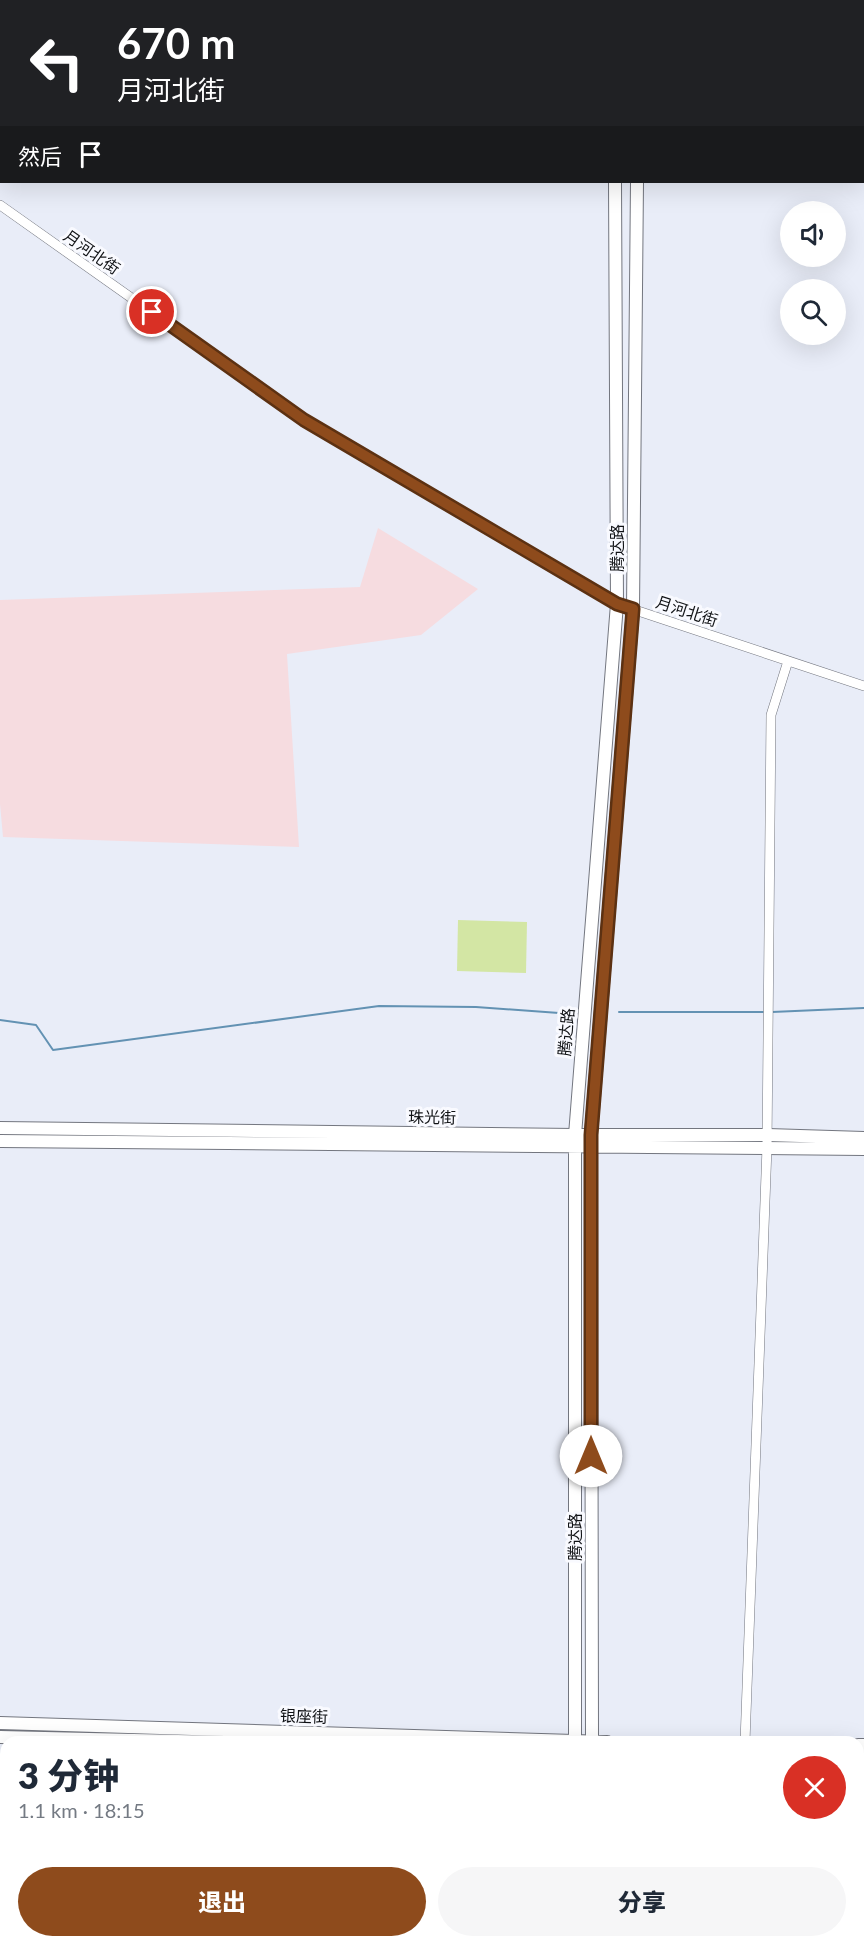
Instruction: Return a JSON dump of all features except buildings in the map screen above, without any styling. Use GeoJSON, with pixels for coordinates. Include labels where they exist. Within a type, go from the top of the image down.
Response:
{"type":"FeatureCollection","features":[{"type":"Feature","properties":{"kind":"main road","name":"腾达路"},"geometry":{"type":"LineString","coordinates":[[575,1736],[575,1142],[617,604],[615,183]]}},
{"type":"Feature","properties":{"kind":"main road","name":"腾达路"},"geometry":{"type":"LineString","coordinates":[[592,1736],[591,1141],[633,609],[637,183]]}},
{"type":"Feature","properties":{"kind":"main road","name":"珠光街"},"geometry":{"type":"LineString","coordinates":[[0,1128],[575,1142]]}},
{"type":"Feature","properties":{"kind":"main road","name":"珠光街"},"geometry":{"type":"LineString","coordinates":[[0,1141],[575,1142],[864,1138]]}},
{"type":"Feature","properties":{"kind":"main road","name":"珠光街"},"geometry":{"type":"LineString","coordinates":[[768,1141],[864,1149]]}},
{"type":"Feature","properties":{"kind":"main road","name":"银座街"},"geometry":{"type":"LineString","coordinates":[[0,1723],[415,1736]]}},
{"type":"Feature","properties":{"kind":"street","name":"月河北街"},"geometry":{"type":"LineString","coordinates":[[0,205],[304,420],[617,604],[864,686]]}},
{"type":"Feature","properties":{"kind":"street"},"geometry":{"type":"LineString","coordinates":[[745,1736],[768,1141],[771,715],[788,661]]}},
{"type":"Feature","properties":{"kind":"shaded area"},"geometry":{"type":"Polygon","coordinates":[[[378,528],[478,589],[421,635],[287,654],[299,847],[3,837],[0,804],[0,600],[360,587],[378,528]]]}},
{"type":"Feature","properties":{"kind":"green space"},"geometry":{"type":"Polygon","coordinates":[[[458,920],[527,922],[526,973],[457,971],[458,920]]]}},
{"type":"Feature","properties":{"kind":"waterway"},"geometry":{"type":"LineString","coordinates":[[0,1020],[36,1025],[53,1050],[379,1006],[476,1007],[559,1013]]}},
{"type":"Feature","properties":{"kind":"waterway"},"geometry":{"type":"LineString","coordinates":[[772,1012],[864,1008]]}},
{"type":"Feature","properties":{"kind":"waterway"},"geometry":{"type":"LineString","coordinates":[[619,1012],[766,1012]]}},
{"type":"Feature","properties":{"kind":"route"},"geometry":{"type":"LineString","coordinates":[[152,312],[304,420],[617,604],[633,609],[591,1135],[591,1456]]}}]}
